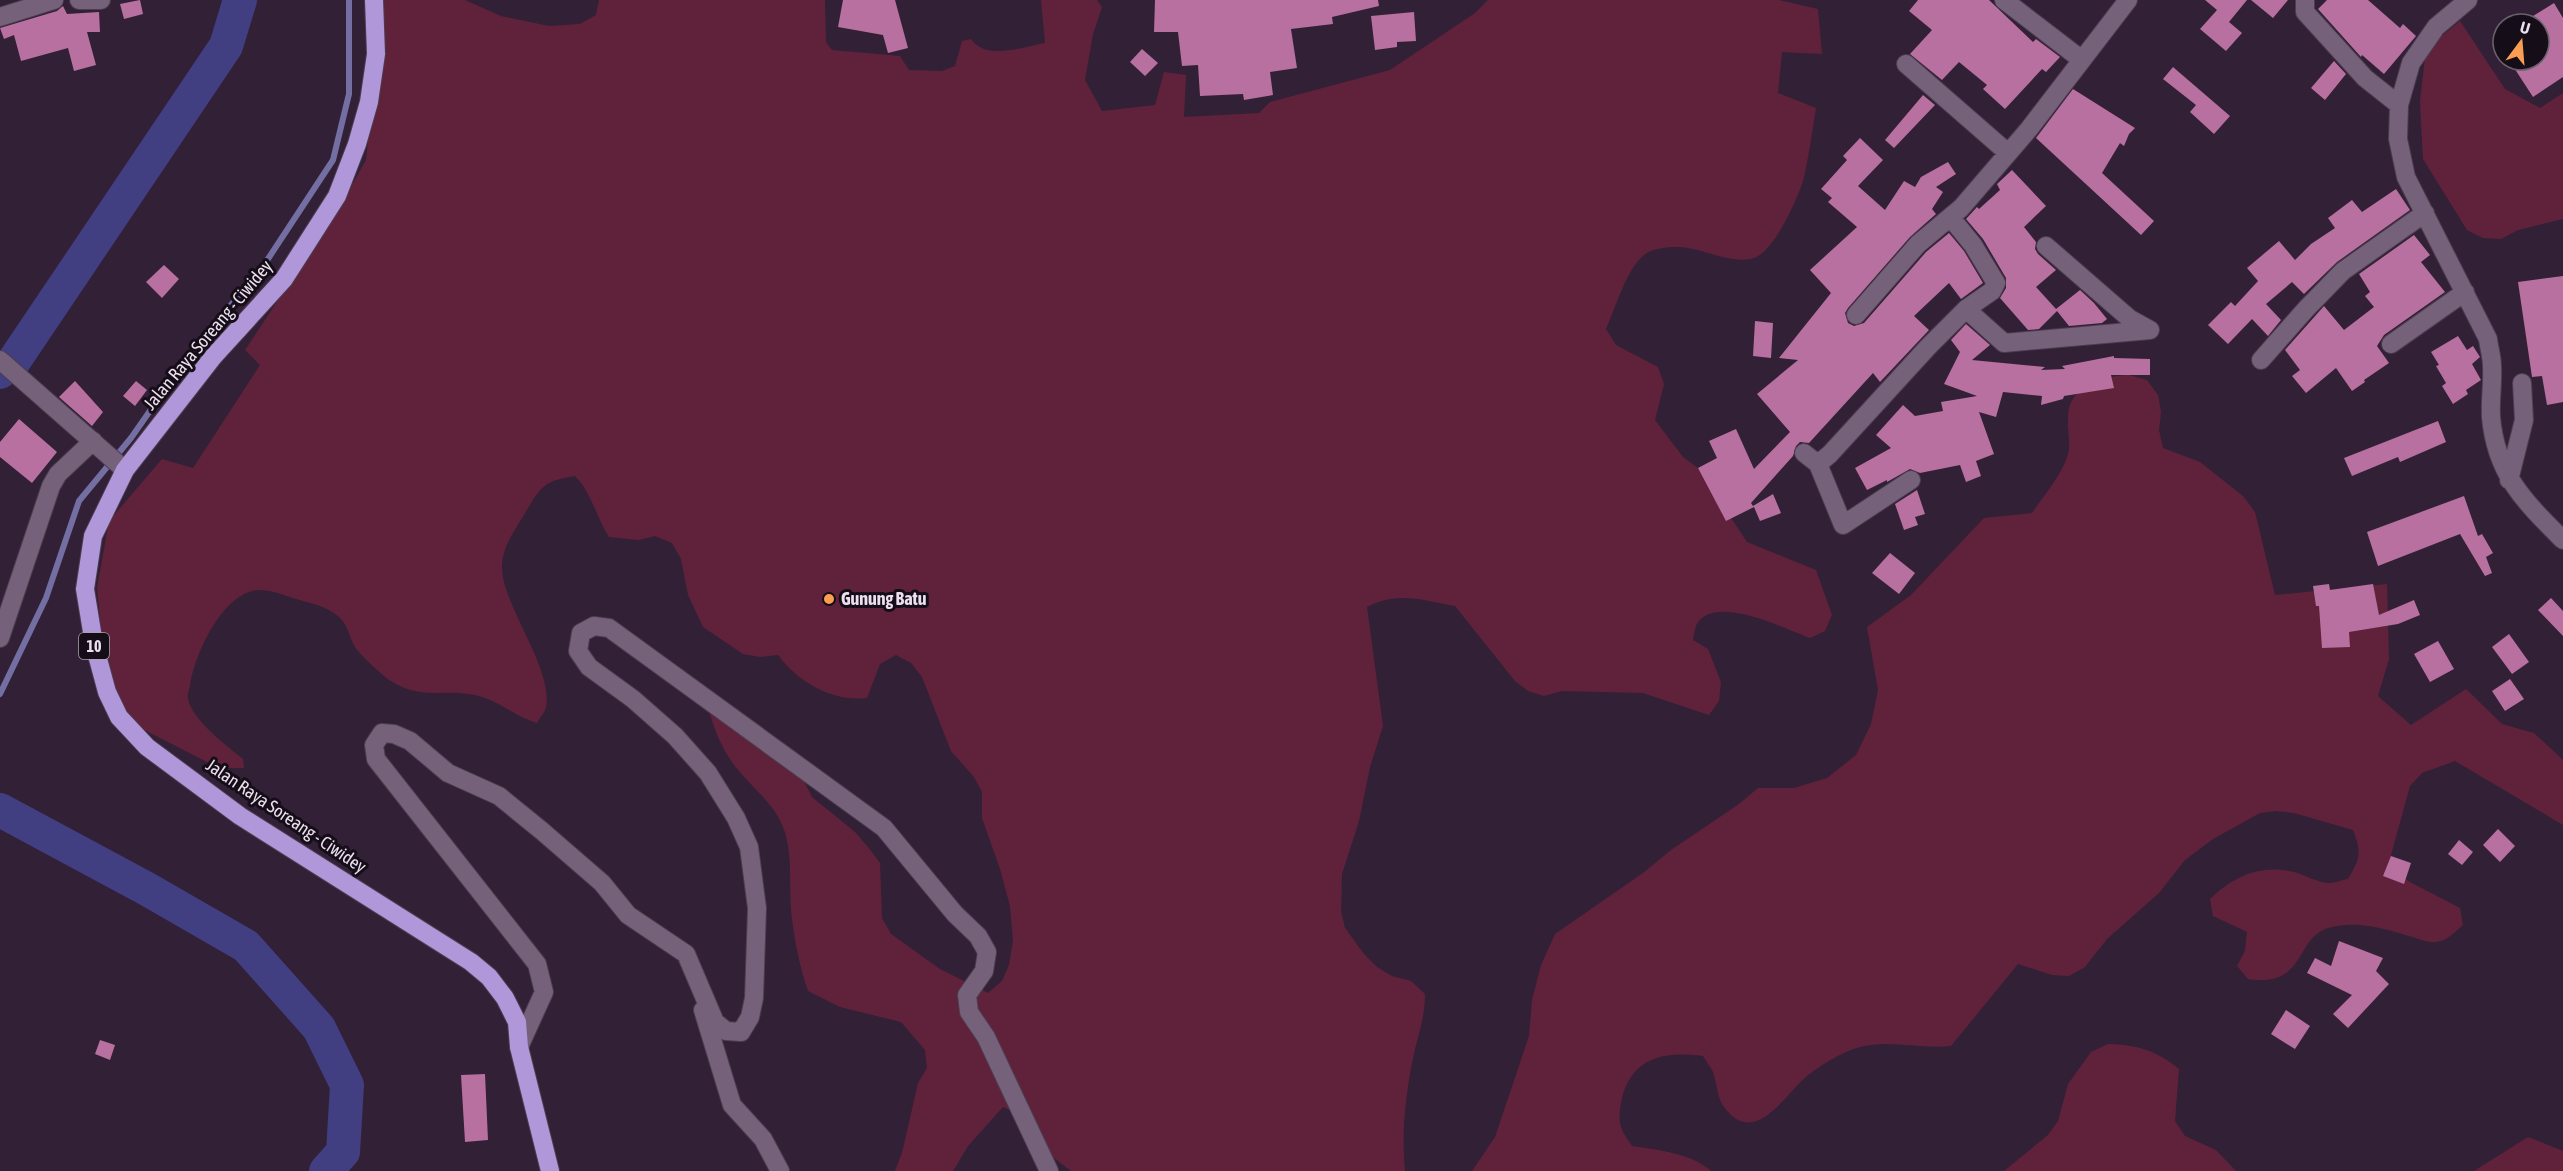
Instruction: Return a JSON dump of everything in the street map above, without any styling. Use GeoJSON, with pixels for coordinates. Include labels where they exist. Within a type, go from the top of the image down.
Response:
{"type":"FeatureCollection","features":[{"type":"Feature","properties":{"kind":"highway","name":"Jalan Raya Soreang - Ciwidey"},"geometry":{"type":"LineString","coordinates":[[374,0],[376,54],[369,102],[357,144],[336,196],[284,279],[117,463],[93,536],[85,590],[99,668],[107,692],[119,717],[147,747],[240,816],[348,882],[480,970],[505,998],[517,1022],[519,1047],[550,1171]]}},
{"type":"Feature","properties":{"kind":"street"},"geometry":{"type":"LineString","coordinates":[[0,17],[54,0]]}},
{"type":"Feature","properties":{"kind":"street"},"geometry":{"type":"LineString","coordinates":[[79,0],[101,0]]}},
{"type":"Feature","properties":{"kind":"street"},"geometry":{"type":"LineString","coordinates":[[2004,0],[2082,60]]}},
{"type":"Feature","properties":{"kind":"street"},"geometry":{"type":"LineString","coordinates":[[1856,315],[1918,244],[1951,218],[2008,153],[2128,0]]}},
{"type":"Feature","properties":{"kind":"street"},"geometry":{"type":"LineString","coordinates":[[2305,0],[2305,12],[2365,78],[2399,105]]}},
{"type":"Feature","properties":{"kind":"street"},"geometry":{"type":"LineString","coordinates":[[2468,0],[2436,27],[2411,63],[2399,105],[2398,139],[2406,177],[2487,339],[2492,366],[2491,414],[2497,455],[2509,480],[2538,515],[2563,540]]}},
{"type":"Feature","properties":{"kind":"street"},"geometry":{"type":"LineString","coordinates":[[1906,64],[2008,153]]}},
{"type":"Feature","properties":{"kind":"street"},"geometry":{"type":"LineString","coordinates":[[2261,360],[2343,271],[2425,213]]}},
{"type":"Feature","properties":{"kind":"street"},"geometry":{"type":"LineString","coordinates":[[1911,480],[1843,525],[1811,458],[1830,454],[1928,347],[1966,309],[1992,291],[1996,282],[1973,245],[1951,218]]}},
{"type":"Feature","properties":{"kind":"street"},"geometry":{"type":"LineString","coordinates":[[1966,309],[2004,343],[2150,330],[2130,319],[2046,246]]}},
{"type":"Feature","properties":{"kind":"street"},"geometry":{"type":"LineString","coordinates":[[2391,344],[2465,292]]}},
{"type":"Feature","properties":{"kind":"street"},"geometry":{"type":"LineString","coordinates":[[0,360],[117,463]]}},
{"type":"Feature","properties":{"kind":"street"},"geometry":{"type":"LineString","coordinates":[[2509,480],[2524,420],[2522,382]]}},
{"type":"Feature","properties":{"kind":"street"},"geometry":{"type":"LineString","coordinates":[[0,638],[51,486],[58,474],[93,441]]}},
{"type":"Feature","properties":{"kind":"street"},"geometry":{"type":"LineString","coordinates":[[519,1047],[544,992],[537,964],[376,759],[374,746],[382,733],[394,734],[410,741],[448,774],[499,796],[602,884],[628,915],[686,954],[715,1022],[726,1031],[741,1032],[750,1017],[754,998],[757,908],[749,847],[736,818],[708,773],[675,736],[633,699],[589,667],[578,651],[581,633],[594,626],[609,628],[631,642],[816,781],[884,828],[955,914],[978,936],[987,952],[984,971],[967,995],[969,1012],[986,1036],[1049,1171]]}},
{"type":"Feature","properties":{"kind":"street"},"geometry":{"type":"LineString","coordinates":[[686,954],[732,1106],[763,1139],[780,1171]]}},
{"type":"Feature","properties":{"kind":"shaded area"},"geometry":{"type":"Polygon","coordinates":[[[382,0],[465,0],[501,16],[549,26],[580,24],[596,15],[599,0],[825,0],[826,42],[832,50],[900,56],[909,70],[942,71],[955,66],[962,41],[971,39],[978,46],[995,51],[1045,43],[1041,0],[1097,0],[1102,7],[1093,34],[1085,80],[1102,111],[1155,105],[1164,72],[1186,75],[1184,117],[1259,113],[1270,102],[1390,70],[1475,13],[1488,0],[1779,0],[1818,9],[1822,54],[1782,52],[1778,93],[1816,108],[1803,181],[1790,213],[1776,238],[1759,255],[1743,260],[1683,247],[1648,252],[1632,269],[1606,329],[1616,345],[1658,367],[1664,384],[1655,420],[1683,457],[1698,468],[1747,542],[1816,570],[1832,615],[1825,631],[1810,638],[1753,616],[1736,613],[1721,612],[1708,615],[1698,622],[1693,640],[1708,649],[1721,682],[1719,701],[1709,715],[1643,693],[1562,691],[1544,696],[1528,691],[1515,681],[1455,606],[1421,599],[1399,598],[1378,602],[1367,607],[1383,726],[1370,767],[1359,821],[1342,874],[1341,911],[1345,928],[1364,954],[1377,967],[1392,976],[1411,981],[1425,994],[1407,1095],[1404,1125],[1405,1171],[1071,1171],[1054,1158],[1037,1133],[1010,1110],[1003,1107],[968,1146],[953,1171],[895,1171],[902,1153],[918,1083],[927,1068],[925,1050],[901,1022],[840,1007],[808,991],[793,928],[788,849],[783,827],[767,802],[729,758],[718,738],[708,707],[757,723],[771,734],[804,781],[812,797],[855,832],[868,847],[880,863],[882,918],[891,934],[940,969],[988,993],[1002,981],[1009,965],[1013,941],[1010,906],[982,818],[982,792],[974,777],[951,751],[922,677],[911,663],[896,655],[880,664],[867,698],[854,698],[829,694],[806,682],[778,655],[760,657],[743,654],[703,627],[688,595],[681,559],[672,543],[655,536],[639,540],[609,537],[590,497],[575,476],[555,480],[538,492],[509,540],[502,562],[505,585],[536,656],[546,691],[546,707],[537,723],[483,697],[464,693],[413,691],[402,687],[387,678],[362,655],[338,616],[318,605],[263,590],[252,591],[240,596],[219,617],[203,645],[192,674],[188,694],[196,716],[243,759],[244,768],[226,768],[209,763],[119,717],[107,692],[97,588],[109,521],[162,459],[193,468],[260,365],[245,350],[339,208],[366,160],[382,0]]]}},
{"type":"Feature","properties":{"kind":"shaded area"},"geometry":{"type":"Polygon","coordinates":[[[2460,21],[2491,68],[2491,72],[2494,72],[2505,89],[2540,108],[2563,93],[2563,219],[2518,230],[2501,239],[2483,238],[2467,230],[2423,159],[2420,101],[2426,49],[2460,21]]]}},
{"type":"Feature","properties":{"kind":"shaded area"},"geometry":{"type":"Polygon","coordinates":[[[2129,375],[2147,380],[2158,395],[2161,412],[2159,430],[2163,448],[2200,462],[2243,496],[2255,512],[2275,595],[2387,584],[2389,659],[2378,696],[2411,725],[2466,689],[2502,724],[2534,733],[2563,760],[2563,825],[2455,761],[2422,773],[2410,786],[2391,855],[2394,869],[2408,881],[2460,908],[2463,925],[2447,938],[2433,942],[2370,926],[2332,927],[2320,932],[2311,940],[2291,969],[2281,976],[2268,980],[2248,979],[2237,966],[2245,951],[2247,932],[2213,916],[2210,899],[2238,878],[2259,871],[2294,872],[2325,883],[2348,879],[2355,866],[2359,850],[2353,830],[2294,813],[2276,811],[2260,813],[2213,839],[2185,860],[2159,893],[2107,939],[2085,967],[2069,976],[2052,975],[2018,964],[1951,1046],[1883,1044],[1856,1048],[1833,1058],[1811,1073],[1769,1114],[1758,1120],[1747,1122],[1736,1118],[1724,1107],[1718,1095],[1713,1072],[1703,1056],[1663,1056],[1642,1065],[1627,1084],[1620,1106],[1620,1124],[1628,1140],[1632,1146],[1684,1156],[1711,1171],[1472,1171],[1495,1137],[1529,1036],[1532,1000],[1541,965],[1555,934],[1739,804],[1758,788],[1794,788],[1827,778],[1856,755],[1871,724],[1878,690],[1867,627],[1911,595],[1984,518],[2032,513],[2057,477],[2068,454],[2068,417],[2074,398],[2080,390],[2098,381],[2129,375]]]}},
{"type":"Feature","properties":{"kind":"shaded area"},"geometry":{"type":"Polygon","coordinates":[[[2108,1044],[2146,1050],[2162,1057],[2179,1069],[2175,1121],[2185,1136],[2216,1150],[2236,1171],[2004,1171],[2048,1135],[2058,1121],[2068,1084],[2091,1052],[2108,1044]]]}},
{"type":"Feature","properties":{"kind":"shaded area"},"geometry":{"type":"Polygon","coordinates":[[[2528,1137],[2563,1151],[2563,1171],[2474,1171],[2528,1137]]]}},
{"type":"Feature","properties":{"kind":"building"},"geometry":{"type":"Polygon","coordinates":[[[140,0],[143,14],[124,19],[120,4],[140,0]]]}},
{"type":"Feature","properties":{"kind":"building"},"geometry":{"type":"Polygon","coordinates":[[[843,0],[895,0],[908,48],[888,53],[883,35],[838,27],[843,0]]]}},
{"type":"Feature","properties":{"kind":"building"},"geometry":{"type":"Polygon","coordinates":[[[1155,0],[1378,0],[1379,6],[1332,17],[1333,24],[1291,29],[1297,68],[1270,72],[1273,95],[1244,100],[1243,94],[1200,96],[1198,65],[1182,66],[1178,32],[1154,32],[1155,0]]]}},
{"type":"Feature","properties":{"kind":"building"},"geometry":{"type":"Polygon","coordinates":[[[1918,0],[1989,0],[2033,42],[2036,39],[2060,57],[2046,72],[2042,69],[2005,109],[1983,89],[1987,85],[1959,62],[1942,80],[1910,54],[1932,30],[1909,11],[1918,0]]]}},
{"type":"Feature","properties":{"kind":"building"},"geometry":{"type":"Polygon","coordinates":[[[2205,0],[2247,0],[2229,22],[2242,33],[2226,51],[2200,29],[2217,10],[2205,0]]]}},
{"type":"Feature","properties":{"kind":"building"},"geometry":{"type":"Polygon","coordinates":[[[2251,0],[2288,0],[2273,18],[2251,0]]]}},
{"type":"Feature","properties":{"kind":"building"},"geometry":{"type":"Polygon","coordinates":[[[2327,0],[2368,0],[2400,28],[2403,24],[2416,36],[2384,74],[2362,55],[2361,57],[2318,9],[2327,0]]]}},
{"type":"Feature","properties":{"kind":"building"},"geometry":{"type":"Polygon","coordinates":[[[2554,3],[2563,18],[2563,77],[2533,97],[2517,72],[2551,72],[2551,12],[2539,12],[2554,3]]]}},
{"type":"Feature","properties":{"kind":"building"},"geometry":{"type":"Polygon","coordinates":[[[63,6],[67,14],[99,12],[100,32],[87,32],[96,65],[74,71],[68,48],[21,61],[14,35],[4,39],[0,28],[57,11],[63,6]]]}},
{"type":"Feature","properties":{"kind":"building"},"geometry":{"type":"Polygon","coordinates":[[[1414,12],[1416,41],[1397,42],[1397,47],[1375,50],[1371,16],[1414,12]]]}},
{"type":"Feature","properties":{"kind":"building"},"geometry":{"type":"Polygon","coordinates":[[[1142,49],[1158,63],[1145,76],[1130,62],[1142,49]]]}},
{"type":"Feature","properties":{"kind":"building"},"geometry":{"type":"Polygon","coordinates":[[[2334,61],[2346,74],[2325,100],[2311,88],[2334,61]]]}},
{"type":"Feature","properties":{"kind":"building"},"geometry":{"type":"Polygon","coordinates":[[[2173,67],[2230,116],[2214,134],[2190,112],[2196,105],[2163,79],[2173,67]]]}},
{"type":"Feature","properties":{"kind":"building"},"geometry":{"type":"Polygon","coordinates":[[[2073,89],[2135,128],[2129,134],[2124,146],[2120,143],[2102,173],[2154,221],[2141,235],[2036,138],[2073,89]]]}},
{"type":"Feature","properties":{"kind":"building"},"geometry":{"type":"Polygon","coordinates":[[[1923,95],[1935,105],[1894,148],[1885,140],[1923,95]]]}},
{"type":"Feature","properties":{"kind":"building"},"geometry":{"type":"Polygon","coordinates":[[[1860,138],[1883,160],[1858,186],[1885,210],[1904,181],[1915,187],[1921,177],[1948,162],[1956,174],[1936,187],[1943,192],[1932,209],[1936,214],[1910,237],[1848,308],[1845,313],[1848,323],[1854,326],[1864,323],[1926,252],[1949,233],[1964,251],[1983,283],[1961,299],[1949,283],[1914,316],[1929,330],[1880,382],[1873,373],[1809,443],[1800,442],[1796,446],[1793,456],[1751,503],[1753,506],[1773,494],[1781,513],[1760,521],[1754,507],[1726,521],[1698,468],[1717,458],[1709,441],[1736,429],[1754,469],[1790,432],[1757,394],[1798,360],[1779,358],[1831,293],[1810,270],[1857,227],[1828,202],[1832,198],[1821,189],[1847,160],[1843,156],[1860,138]]]}},
{"type":"Feature","properties":{"kind":"building"},"geometry":{"type":"Polygon","coordinates":[[[2012,170],[2046,206],[2024,227],[2036,242],[2035,249],[2038,254],[2056,270],[2036,287],[2056,309],[2080,290],[2107,319],[2102,323],[2069,326],[2057,311],[2039,329],[2028,330],[2000,298],[2006,288],[2006,278],[1983,239],[1966,219],[1977,207],[1979,209],[2000,190],[1997,184],[2012,170]]]}},
{"type":"Feature","properties":{"kind":"building"},"geometry":{"type":"Polygon","coordinates":[[[2396,189],[2410,210],[2337,262],[2304,294],[2292,282],[2266,304],[2281,320],[2268,336],[2252,319],[2228,344],[2208,325],[2231,302],[2235,306],[2258,281],[2247,268],[2279,241],[2295,260],[2311,244],[2335,228],[2328,218],[2352,200],[2362,212],[2396,189]]]}},
{"type":"Feature","properties":{"kind":"building"},"geometry":{"type":"Polygon","coordinates":[[[2414,235],[2430,255],[2421,262],[2445,292],[2384,335],[2377,346],[2389,363],[2364,380],[2365,382],[2352,391],[2336,368],[2306,393],[2292,376],[2300,370],[2285,350],[2324,306],[2344,330],[2374,307],[2365,296],[2370,292],[2359,274],[2414,235]]]}},
{"type":"Feature","properties":{"kind":"building"},"geometry":{"type":"Polygon","coordinates":[[[164,265],[179,279],[162,298],[146,282],[164,265]]]}},
{"type":"Feature","properties":{"kind":"building"},"geometry":{"type":"Polygon","coordinates":[[[2563,276],[2563,402],[2547,405],[2542,376],[2532,377],[2518,282],[2563,276]]]}},
{"type":"Feature","properties":{"kind":"building"},"geometry":{"type":"Polygon","coordinates":[[[1755,321],[1773,323],[1771,358],[1753,356],[1755,321]]]}},
{"type":"Feature","properties":{"kind":"building"},"geometry":{"type":"Polygon","coordinates":[[[1966,324],[1990,345],[1972,360],[2045,367],[2041,370],[2065,369],[2062,366],[2114,356],[2114,358],[2150,359],[2150,375],[2111,375],[2114,388],[2064,396],[2063,399],[2041,405],[2042,396],[2003,392],[1996,417],[1979,412],[1994,454],[1976,461],[1981,476],[1966,482],[1960,465],[1920,473],[1910,469],[1867,490],[1855,468],[1891,448],[1876,435],[1903,405],[1915,416],[1943,411],[1941,402],[1977,396],[1944,384],[1960,352],[1951,340],[1966,324]]]}},
{"type":"Feature","properties":{"kind":"building"},"geometry":{"type":"Polygon","coordinates":[[[2458,336],[2467,350],[2473,346],[2480,357],[2472,364],[2481,380],[2466,390],[2468,394],[2453,404],[2442,386],[2446,383],[2431,352],[2458,336]]]}},
{"type":"Feature","properties":{"kind":"building"},"geometry":{"type":"Polygon","coordinates":[[[75,381],[103,412],[92,426],[59,397],[75,381]]]}},
{"type":"Feature","properties":{"kind":"building"},"geometry":{"type":"Polygon","coordinates":[[[136,381],[147,390],[135,406],[123,396],[136,381]]]}},
{"type":"Feature","properties":{"kind":"building"},"geometry":{"type":"Polygon","coordinates":[[[19,419],[57,452],[32,483],[0,457],[0,442],[19,419]]]}},
{"type":"Feature","properties":{"kind":"building"},"geometry":{"type":"Polygon","coordinates":[[[2438,421],[2446,442],[2400,462],[2398,457],[2352,476],[2344,458],[2438,421]]]}},
{"type":"Feature","properties":{"kind":"building"},"geometry":{"type":"Polygon","coordinates":[[[1917,490],[1925,514],[1915,517],[1918,525],[1904,530],[1895,504],[1917,490]]]}},
{"type":"Feature","properties":{"kind":"building"},"geometry":{"type":"Polygon","coordinates":[[[2464,496],[2478,536],[2482,534],[2493,553],[2486,557],[2492,573],[2485,576],[2460,534],[2378,566],[2367,532],[2464,496]]]}},
{"type":"Feature","properties":{"kind":"building"},"geometry":{"type":"Polygon","coordinates":[[[1890,553],[1915,573],[1899,594],[1872,573],[1890,553]]]}},
{"type":"Feature","properties":{"kind":"building"},"geometry":{"type":"Polygon","coordinates":[[[2329,584],[2330,590],[2373,584],[2379,615],[2414,600],[2420,615],[2398,624],[2349,632],[2350,647],[2322,648],[2319,606],[2316,606],[2313,586],[2329,584]]]}},
{"type":"Feature","properties":{"kind":"building"},"geometry":{"type":"Polygon","coordinates":[[[2551,598],[2563,611],[2563,636],[2538,610],[2551,598]]]}},
{"type":"Feature","properties":{"kind":"building"},"geometry":{"type":"Polygon","coordinates":[[[2509,634],[2529,662],[2512,674],[2492,647],[2509,634]]]}},
{"type":"Feature","properties":{"kind":"building"},"geometry":{"type":"Polygon","coordinates":[[[2438,641],[2454,669],[2430,682],[2414,654],[2438,641]]]}},
{"type":"Feature","properties":{"kind":"building"},"geometry":{"type":"Polygon","coordinates":[[[2510,679],[2524,699],[2505,711],[2492,691],[2510,679]]]}},
{"type":"Feature","properties":{"kind":"building"},"geometry":{"type":"Polygon","coordinates":[[[2498,829],[2515,846],[2500,862],[2483,845],[2498,829]]]}},
{"type":"Feature","properties":{"kind":"building"},"geometry":{"type":"Polygon","coordinates":[[[2459,840],[2473,852],[2462,865],[2448,854],[2459,840]]]}},
{"type":"Feature","properties":{"kind":"building"},"geometry":{"type":"Polygon","coordinates":[[[2391,856],[2411,863],[2404,884],[2383,876],[2391,856]]]}},
{"type":"Feature","properties":{"kind":"building"},"geometry":{"type":"Polygon","coordinates":[[[2339,941],[2383,958],[2376,971],[2389,984],[2348,1028],[2333,1014],[2352,995],[2307,973],[2315,958],[2331,966],[2339,941]]]}},
{"type":"Feature","properties":{"kind":"building"},"geometry":{"type":"Polygon","coordinates":[[[2286,1010],[2310,1026],[2295,1049],[2271,1034],[2286,1010]]]}},
{"type":"Feature","properties":{"kind":"building"},"geometry":{"type":"Polygon","coordinates":[[[100,1040],[115,1045],[110,1060],[95,1054],[100,1040]]]}},
{"type":"Feature","properties":{"kind":"building"},"geometry":{"type":"Polygon","coordinates":[[[485,1074],[488,1140],[465,1142],[461,1075],[485,1074]]]}},
{"type":"Feature","properties":{"kind":"waterway"},"geometry":{"type":"LineString","coordinates":[[0,372],[14,361],[226,46],[240,0]]}},
{"type":"Feature","properties":{"kind":"waterway"},"geometry":{"type":"LineString","coordinates":[[0,694],[46,598],[79,501],[131,438],[187,358],[264,265],[333,160],[349,94],[349,0]]}},
{"type":"Feature","properties":{"kind":"waterway"},"geometry":{"type":"LineString","coordinates":[[0,810],[147,889],[246,946],[319,1028],[347,1085],[343,1152],[326,1171]]}},
{"type":"Feature","properties":{"kind":"place","name":"Gunung Batu"},"geometry":{"type":"Point","coordinates":[829,599]}}]}
